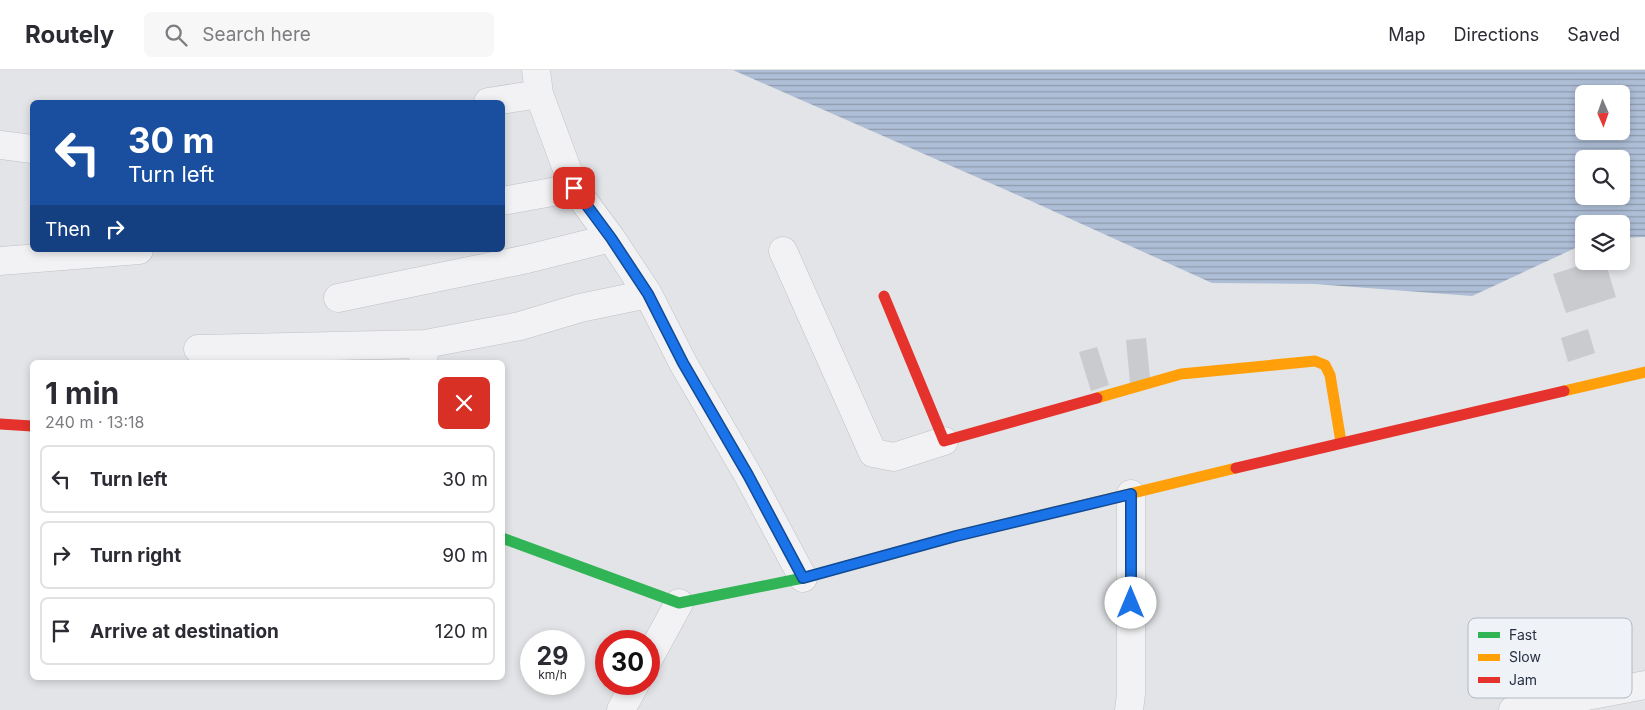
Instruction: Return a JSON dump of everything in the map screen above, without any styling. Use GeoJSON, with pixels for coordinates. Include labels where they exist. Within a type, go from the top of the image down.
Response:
{"type":"FeatureCollection","features":[{"type":"Feature","properties":{"kind":"street"},"geometry":{"type":"LineString","coordinates":[[493,100],[538,82],[574,188],[611,238],[648,294],[683,363],[748,475],[803,578]]}},
{"type":"Feature","properties":{"kind":"street"},"geometry":{"type":"LineString","coordinates":[[0,146],[30,149]]}},
{"type":"Feature","properties":{"kind":"street"},"geometry":{"type":"LineString","coordinates":[[505,200],[574,188]]}},
{"type":"Feature","properties":{"kind":"street"},"geometry":{"type":"LineString","coordinates":[[338,298],[527,259],[611,238]]}},
{"type":"Feature","properties":{"kind":"street"},"geometry":{"type":"LineString","coordinates":[[783,251],[873,453],[894,457],[1181,374],[1315,361],[1325,365],[1330,375],[1342,442]]}},
{"type":"Feature","properties":{"kind":"street"},"geometry":{"type":"LineString","coordinates":[[0,261],[114,252]]}},
{"type":"Feature","properties":{"kind":"street"},"geometry":{"type":"LineString","coordinates":[[198,349],[424,353],[580,308],[648,294]]}},
{"type":"Feature","properties":{"kind":"street"},"geometry":{"type":"LineString","coordinates":[[884,296],[944,441]]}},
{"type":"Feature","properties":{"kind":"street"},"geometry":{"type":"LineString","coordinates":[[505,539],[679,604],[803,578],[956,536],[1342,442],[1645,372]]}},
{"type":"Feature","properties":{"kind":"street"},"geometry":{"type":"LineString","coordinates":[[0,424],[30,426]]}},
{"type":"Feature","properties":{"kind":"street"},"geometry":{"type":"LineString","coordinates":[[1128,710],[1131,694],[1131,494]]}},
{"type":"Feature","properties":{"kind":"street"},"geometry":{"type":"LineString","coordinates":[[660,638],[679,604]]}},
{"type":"Feature","properties":{"kind":"street"},"geometry":{"type":"LineString","coordinates":[[1632,687],[1645,685]]}},
{"type":"Feature","properties":{"kind":"street"},"geometry":{"type":"LineString","coordinates":[[621,710],[629,695]]}},
{"type":"Feature","properties":{"kind":"street"},"geometry":{"type":"LineString","coordinates":[[1513,710],[1576,698]]}},
{"type":"Feature","properties":{"kind":"water"},"geometry":{"type":"Polygon","coordinates":[[[733,70],[1645,70],[1645,237],[1630,238],[1630,215],[1575,215],[1575,248],[1472,296],[1315,284],[1212,283],[733,70]]]}},
{"type":"Feature","properties":{"kind":"building"},"geometry":{"type":"Polygon","coordinates":[[[1575,267],[1575,270],[1608,270],[1616,297],[1566,313],[1553,274],[1575,267]]]}},
{"type":"Feature","properties":{"kind":"building"},"geometry":{"type":"Polygon","coordinates":[[[1588,329],[1595,353],[1568,362],[1561,338],[1588,329]]]}},
{"type":"Feature","properties":{"kind":"building"},"geometry":{"type":"Polygon","coordinates":[[[1146,338],[1150,378],[1130,383],[1126,340],[1146,338]]]}},
{"type":"Feature","properties":{"kind":"building"},"geometry":{"type":"Polygon","coordinates":[[[1097,347],[1109,385],[1091,391],[1079,352],[1097,347]]]}},
{"type":"Feature","properties":{"kind":"traffic: fast"},"geometry":{"type":"LineString","coordinates":[[505,539],[679,603],[803,578],[850,565]]}},
{"type":"Feature","properties":{"kind":"traffic: slow"},"geometry":{"type":"LineString","coordinates":[[1097,398],[1181,374],[1315,361],[1325,365],[1330,375],[1341,442]]}},
{"type":"Feature","properties":{"kind":"traffic: slow"},"geometry":{"type":"LineString","coordinates":[[1564,391],[1645,372]]}},
{"type":"Feature","properties":{"kind":"traffic: slow"},"geometry":{"type":"LineString","coordinates":[[850,565],[956,536],[1236,468]]}},
{"type":"Feature","properties":{"kind":"traffic: jam"},"geometry":{"type":"LineString","coordinates":[[884,296],[944,441],[1097,398]]}},
{"type":"Feature","properties":{"kind":"traffic: jam"},"geometry":{"type":"LineString","coordinates":[[1236,468],[1564,391]]}},
{"type":"Feature","properties":{"kind":"traffic: jam"},"geometry":{"type":"LineString","coordinates":[[0,424],[30,426]]}},
{"type":"Feature","properties":{"kind":"route"},"geometry":{"type":"LineString","coordinates":[[574,188],[611,238],[648,294],[683,363],[748,475],[803,578],[956,536],[1131,494],[1131,603]]}}]}
